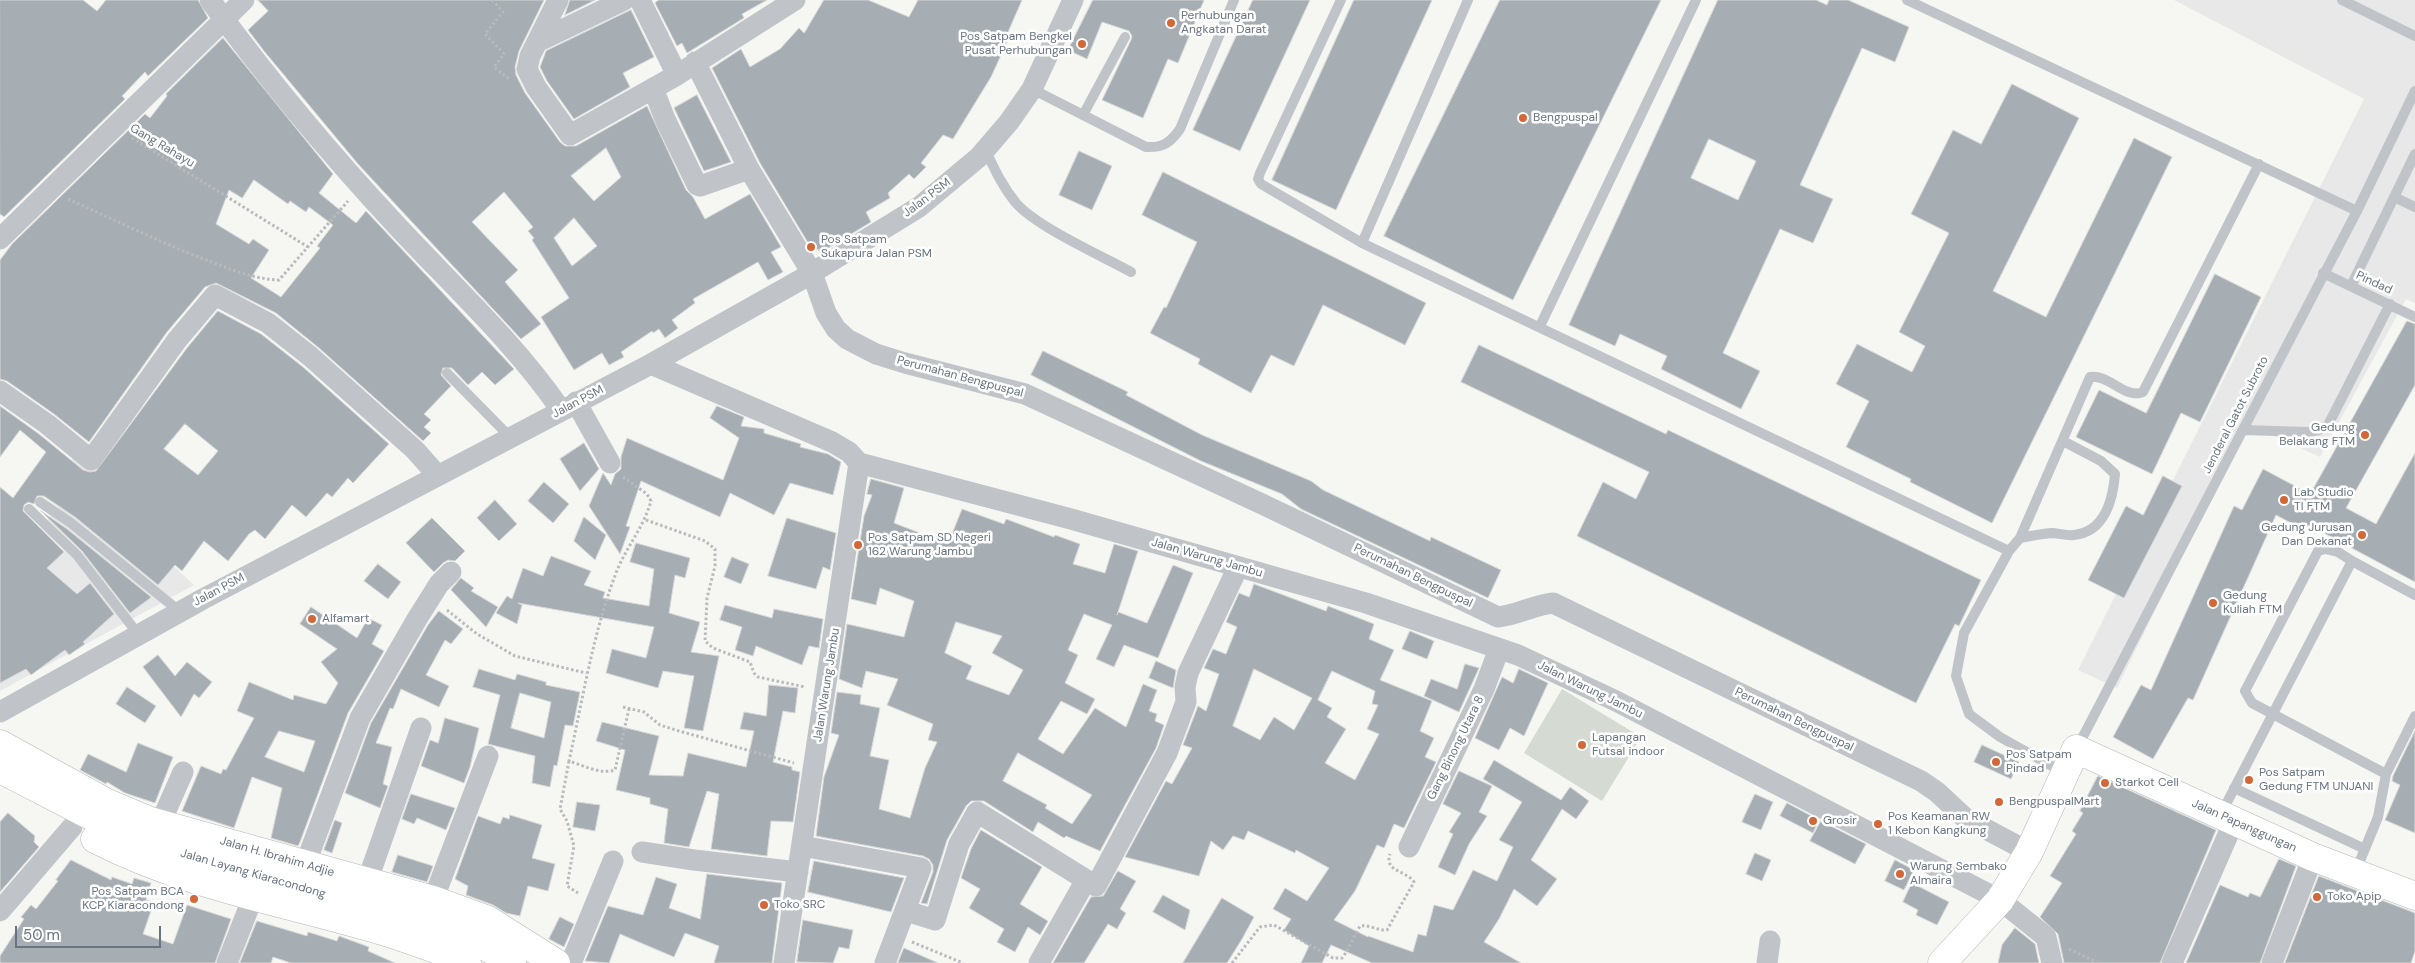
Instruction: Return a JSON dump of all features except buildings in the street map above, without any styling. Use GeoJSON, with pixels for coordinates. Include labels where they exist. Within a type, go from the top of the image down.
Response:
{"type":"FeatureCollection","features":[{"type":"Feature","properties":{"kind":"main road","name":"Jalan H. Ibrahim Adjie"},"geometry":{"type":"LineString","coordinates":[[0,744],[107,803],[160,824],[433,900],[488,920],[556,963]]}},
{"type":"Feature","properties":{"kind":"main road"},"geometry":{"type":"LineString","coordinates":[[1942,963],[2004,894],[2029,852],[2076,749]]}},
{"type":"Feature","properties":{"kind":"main road","name":"Jalan Papanggungan"},"geometry":{"type":"LineString","coordinates":[[2076,749],[2313,857],[2360,861],[2415,896]]}},
{"type":"Feature","properties":{"kind":"main road","name":"Jalan Layang Kiaracondong"},"geometry":{"type":"LineString","coordinates":[[0,769],[130,836],[182,854],[450,931],[485,946],[512,963]]}},
{"type":"Feature","properties":{"kind":"main road"},"geometry":{"type":"LineString","coordinates":[[0,785],[27,799],[72,828],[126,855],[178,876],[363,925],[457,961]]}},
{"type":"Feature","properties":{"kind":"street"},"geometry":{"type":"LineString","coordinates":[[210,0],[296,113],[360,186],[522,359],[569,406],[615,469]]}},
{"type":"Feature","properties":{"kind":"street"},"geometry":{"type":"LineString","coordinates":[[0,239],[244,0]]}},
{"type":"Feature","properties":{"kind":"street"},"geometry":{"type":"LineString","coordinates":[[558,0],[528,62],[527,69],[529,75],[570,135],[677,75],[795,0]]}},
{"type":"Feature","properties":{"kind":"street"},"geometry":{"type":"LineString","coordinates":[[537,42],[624,0]]}},
{"type":"Feature","properties":{"kind":"street"},"geometry":{"type":"LineString","coordinates":[[640,0],[677,75]]}},
{"type":"Feature","properties":{"kind":"street","name":"Jalan PSM"},"geometry":{"type":"LineString","coordinates":[[0,712],[179,611],[651,364],[812,273],[918,207],[978,157],[1008,122],[1032,89],[1073,0]]}},
{"type":"Feature","properties":{"kind":"street","name":"Perumahan Bengpuspal"},"geometry":{"type":"LineString","coordinates":[[695,62],[748,169],[812,273],[826,313],[836,328],[847,339],[876,354],[1025,394],[1262,504],[1498,617],[1510,616],[1542,604],[1554,603],[1921,781],[1937,792],[1965,818],[2029,852]]}},
{"type":"Feature","properties":{"kind":"street"},"geometry":{"type":"LineString","coordinates":[[653,88],[665,119],[697,185],[700,186],[748,169]]}},
{"type":"Feature","properties":{"kind":"street"},"geometry":{"type":"LineString","coordinates":[[0,391],[47,424],[91,460],[176,340],[215,295],[268,323],[311,357],[414,450],[438,476]]}},
{"type":"Feature","properties":{"kind":"street"},"geometry":{"type":"LineString","coordinates":[[651,364],[832,442],[849,452],[859,463]]}},
{"type":"Feature","properties":{"kind":"street","name":"Jalan Warung Jambu"},"geometry":{"type":"LineString","coordinates":[[784,963],[859,463],[1071,519],[1366,603],[1518,655],[1616,701],[2004,894],[2046,937]]}},
{"type":"Feature","properties":{"kind":"street"},"geometry":{"type":"LineString","coordinates":[[906,911],[935,920],[959,844],[977,812],[1096,886],[1167,753],[1186,702],[1185,688],[1188,673],[1238,567]]}},
{"type":"Feature","properties":{"kind":"street"},"geometry":{"type":"LineString","coordinates":[[304,865],[360,718],[431,597],[451,572]]}},
{"type":"Feature","properties":{"kind":"street","name":"Gang Binong Utara 8"},"geometry":{"type":"LineString","coordinates":[[1400,849],[1484,689],[1499,649]]}},
{"type":"Feature","properties":{"kind":"street"},"geometry":{"type":"LineString","coordinates":[[367,882],[421,728]]}},
{"type":"Feature","properties":{"kind":"street"},"geometry":{"type":"LineString","coordinates":[[433,900],[488,756]]}},
{"type":"Feature","properties":{"kind":"street"},"geometry":{"type":"LineString","coordinates":[[160,824],[183,772]]}},
{"type":"Feature","properties":{"kind":"street"},"geometry":{"type":"LineString","coordinates":[[2172,963],[2227,818]]}},
{"type":"Feature","properties":{"kind":"street"},"geometry":{"type":"LineString","coordinates":[[0,911],[72,828]]}},
{"type":"Feature","properties":{"kind":"street"},"geometry":{"type":"LineString","coordinates":[[802,846],[921,868],[885,963]]}},
{"type":"Feature","properties":{"kind":"street"},"geometry":{"type":"LineString","coordinates":[[642,852],[798,872]]}},
{"type":"Feature","properties":{"kind":"street"},"geometry":{"type":"LineString","coordinates":[[2272,963],[2313,857]]}},
{"type":"Feature","properties":{"kind":"street"},"geometry":{"type":"LineString","coordinates":[[572,963],[596,899],[613,861]]}},
{"type":"Feature","properties":{"kind":"street"},"geometry":{"type":"LineString","coordinates":[[1039,963],[1086,880]]}},
{"type":"Feature","properties":{"kind":"street"},"geometry":{"type":"LineString","coordinates":[[227,963],[253,897]]}},
{"type":"Feature","properties":{"kind":"street"},"geometry":{"type":"LineString","coordinates":[[2046,937],[2052,963]]}},
{"type":"Feature","properties":{"kind":"street"},"geometry":{"type":"LineString","coordinates":[[1767,963],[1770,941]]}},
{"type":"Feature","properties":{"kind":"lane"},"geometry":{"type":"LineString","coordinates":[[1032,89],[1146,147],[1158,148],[1171,141],[1180,129],[1234,0]]}},
{"type":"Feature","properties":{"kind":"lane"},"geometry":{"type":"LineString","coordinates":[[1341,0],[1258,179],[1261,184],[1362,243],[1540,326],[2009,551]]}},
{"type":"Feature","properties":{"kind":"lane"},"geometry":{"type":"LineString","coordinates":[[1362,243],[1468,0]]}},
{"type":"Feature","properties":{"kind":"lane"},"geometry":{"type":"LineString","coordinates":[[1540,326],[1696,0]]}},
{"type":"Feature","properties":{"kind":"lane"},"geometry":{"type":"LineString","coordinates":[[1907,0],[2357,211]]}},
{"type":"Feature","properties":{"kind":"lane"},"geometry":{"type":"LineString","coordinates":[[2342,0],[2415,36]]}},
{"type":"Feature","properties":{"kind":"lane"},"geometry":{"type":"LineString","coordinates":[[1083,115],[1124,37]]}},
{"type":"Feature","properties":{"kind":"lane","name":"Jenderal Gatot Subroto"},"geometry":{"type":"LineString","coordinates":[[2076,749],[2357,211],[2415,91]]}},
{"type":"Feature","properties":{"kind":"lane"},"geometry":{"type":"LineString","coordinates":[[985,149],[1002,185],[1017,204],[1034,219],[1131,272]]}},
{"type":"Feature","properties":{"kind":"lane"},"geometry":{"type":"LineString","coordinates":[[2351,286],[2415,154]]}},
{"type":"Feature","properties":{"kind":"lane"},"geometry":{"type":"LineString","coordinates":[[2064,774],[2000,737],[1969,714],[1956,676],[1964,633],[2009,551],[2020,538],[2090,377],[2102,378],[2133,394],[2143,392],[2259,164]]}},
{"type":"Feature","properties":{"kind":"lane"},"geometry":{"type":"LineString","coordinates":[[2394,197],[2415,207]]}},
{"type":"Feature","properties":{"kind":"lane","name":"Pindad"},"geometry":{"type":"LineString","coordinates":[[2323,273],[2415,317]]}},
{"type":"Feature","properties":{"kind":"lane"},"geometry":{"type":"LineString","coordinates":[[2243,430],[2308,432],[2318,430],[2328,424],[2390,304]]}},
{"type":"Feature","properties":{"kind":"lane"},"geometry":{"type":"LineString","coordinates":[[447,373],[511,438]]}},
{"type":"Feature","properties":{"kind":"lane"},"geometry":{"type":"LineString","coordinates":[[2020,538],[2053,533],[2074,535],[2089,531],[2101,522],[2113,497],[2115,474],[2101,461],[2063,441]]}},
{"type":"Feature","properties":{"kind":"lane"},"geometry":{"type":"LineString","coordinates":[[40,502],[71,523],[179,611]]}},
{"type":"Feature","properties":{"kind":"lane"},"geometry":{"type":"LineString","coordinates":[[30,509],[77,555],[138,634]]}},
{"type":"Feature","properties":{"kind":"lane"},"geometry":{"type":"LineString","coordinates":[[2386,774],[2273,714],[2247,698],[2245,692],[2318,551],[2325,549],[2338,552],[2415,595]]}},
{"type":"Feature","properties":{"kind":"lane"},"geometry":{"type":"LineString","coordinates":[[2227,818],[2234,788],[2352,561]]}},
{"type":"Feature","properties":{"kind":"lane"},"geometry":{"type":"LineString","coordinates":[[2234,788],[2360,861],[2378,817],[2386,774],[2415,716]]}},
{"type":"Feature","properties":{"kind":"path"},"geometry":{"type":"LineString","coordinates":[[492,0],[503,10],[485,34],[504,54],[495,68],[508,79],[529,75]]}},
{"type":"Feature","properties":{"kind":"path","name":"Gang Rahayu"},"geometry":{"type":"LineString","coordinates":[[114,127],[308,247]]}},
{"type":"Feature","properties":{"kind":"path"},"geometry":{"type":"LineString","coordinates":[[49,191],[182,250],[242,273],[265,279],[279,280],[360,186]]}},
{"type":"Feature","properties":{"kind":"path"},"geometry":{"type":"LineString","coordinates":[[596,899],[567,886],[574,846],[567,821],[560,809],[568,760],[604,609],[617,570],[646,520],[651,502],[647,494],[615,469]]}},
{"type":"Feature","properties":{"kind":"path"},"geometry":{"type":"LineString","coordinates":[[646,520],[705,541],[715,549],[715,566],[707,598],[705,641],[713,648],[750,662],[754,674],[758,677],[826,691]]}},
{"type":"Feature","properties":{"kind":"path"},"geometry":{"type":"LineString","coordinates":[[431,597],[477,634],[515,656],[586,673]]}},
{"type":"Feature","properties":{"kind":"path"},"geometry":{"type":"LineString","coordinates":[[623,707],[644,712],[660,725],[679,732],[814,768]]}},
{"type":"Feature","properties":{"kind":"path"},"geometry":{"type":"LineString","coordinates":[[568,760],[602,771],[609,772],[615,770],[629,709]]}},
{"type":"Feature","properties":{"kind":"path"},"geometry":{"type":"LineString","coordinates":[[1232,963],[1260,927],[1267,925],[1274,925],[1333,958],[1342,958],[1360,926],[1365,925],[1380,931],[1387,930],[1414,882],[1411,878],[1390,866],[1388,861],[1400,849]]}},
{"type":"Feature","properties":{"kind":"path"},"geometry":{"type":"LineString","coordinates":[[896,936],[963,963]]}},
{"type":"Feature","properties":{"kind":"path"},"geometry":{"type":"LineString","coordinates":[[2046,937],[2098,963]]}},
{"type":"Feature","properties":{"kind":"shaded area"},"geometry":{"type":"Polygon","coordinates":[[[2174,0],[2415,0],[2415,303],[2406,299],[2320,457],[2247,424],[2117,688],[2078,670],[2364,99],[2174,0]]]}},
{"type":"Feature","properties":{"kind":"shaded area"},"geometry":{"type":"Polygon","coordinates":[[[82,451],[155,498],[136,531],[194,585],[0,691],[0,638],[13,563],[58,507],[34,490],[82,451]]]}},
{"type":"Feature","properties":{"kind":"shaded area","name":"Lapangan Futsal indoor"},"geometry":{"type":"Polygon","coordinates":[[[1562,689],[1641,737],[1602,801],[1524,753],[1562,689]]]}},
{"type":"Feature","properties":{"kind":"place","name":"Perhubungan Angkatan Darat"},"geometry":{"type":"Point","coordinates":[1171,23]}},
{"type":"Feature","properties":{"kind":"place","name":"Pos Satpam Bengkel Pusat Perhubungan"},"geometry":{"type":"Point","coordinates":[1082,44]}},
{"type":"Feature","properties":{"kind":"place","name":"Bengpuspal"},"geometry":{"type":"Point","coordinates":[1523,118]}},
{"type":"Feature","properties":{"kind":"place","name":"Pos Satpam Sukapura Jalan PSM"},"geometry":{"type":"Point","coordinates":[811,247]}},
{"type":"Feature","properties":{"kind":"place","name":"Gedung Belakang FTM"},"geometry":{"type":"Point","coordinates":[2365,435]}},
{"type":"Feature","properties":{"kind":"place","name":"Lab Studio TI FTM"},"geometry":{"type":"Point","coordinates":[2284,500]}},
{"type":"Feature","properties":{"kind":"place","name":"Gedung Jurusan Dan Dekanat"},"geometry":{"type":"Point","coordinates":[2362,535]}},
{"type":"Feature","properties":{"kind":"place","name":"Pos Satpam SD Negeri 162 Warung Jambu"},"geometry":{"type":"Point","coordinates":[858,545]}},
{"type":"Feature","properties":{"kind":"place","name":"Gedung Kuliah FTM"},"geometry":{"type":"Point","coordinates":[2213,603]}},
{"type":"Feature","properties":{"kind":"place","name":"Alfamart"},"geometry":{"type":"Point","coordinates":[312,619]}},
{"type":"Feature","properties":{"kind":"place","name":"Lapangan Futsal indoor"},"geometry":{"type":"Point","coordinates":[1582,745]}},
{"type":"Feature","properties":{"kind":"place","name":"Pos Satpam Pindad"},"geometry":{"type":"Point","coordinates":[1996,762]}},
{"type":"Feature","properties":{"kind":"place","name":"Pos Satpam Gedung FTM UNJANI"},"geometry":{"type":"Point","coordinates":[2249,780]}},
{"type":"Feature","properties":{"kind":"place","name":"Starkot Cell"},"geometry":{"type":"Point","coordinates":[2105,783]}},
{"type":"Feature","properties":{"kind":"place","name":"BengpuspalMart"},"geometry":{"type":"Point","coordinates":[1999,802]}},
{"type":"Feature","properties":{"kind":"place","name":"Grosir"},"geometry":{"type":"Point","coordinates":[1813,821]}},
{"type":"Feature","properties":{"kind":"place","name":"Pos Keamanan RW 1 Kebon Kangkung"},"geometry":{"type":"Point","coordinates":[1878,824]}},
{"type":"Feature","properties":{"kind":"place","name":"Warung Sembako Almaira"},"geometry":{"type":"Point","coordinates":[1900,874]}},
{"type":"Feature","properties":{"kind":"place","name":"Toko Apip"},"geometry":{"type":"Point","coordinates":[2317,897]}},
{"type":"Feature","properties":{"kind":"place","name":"Pos Satpam BCA KCP Kiaracondong"},"geometry":{"type":"Point","coordinates":[194,899]}},
{"type":"Feature","properties":{"kind":"place","name":"Toko SRC"},"geometry":{"type":"Point","coordinates":[764,905]}}]}
